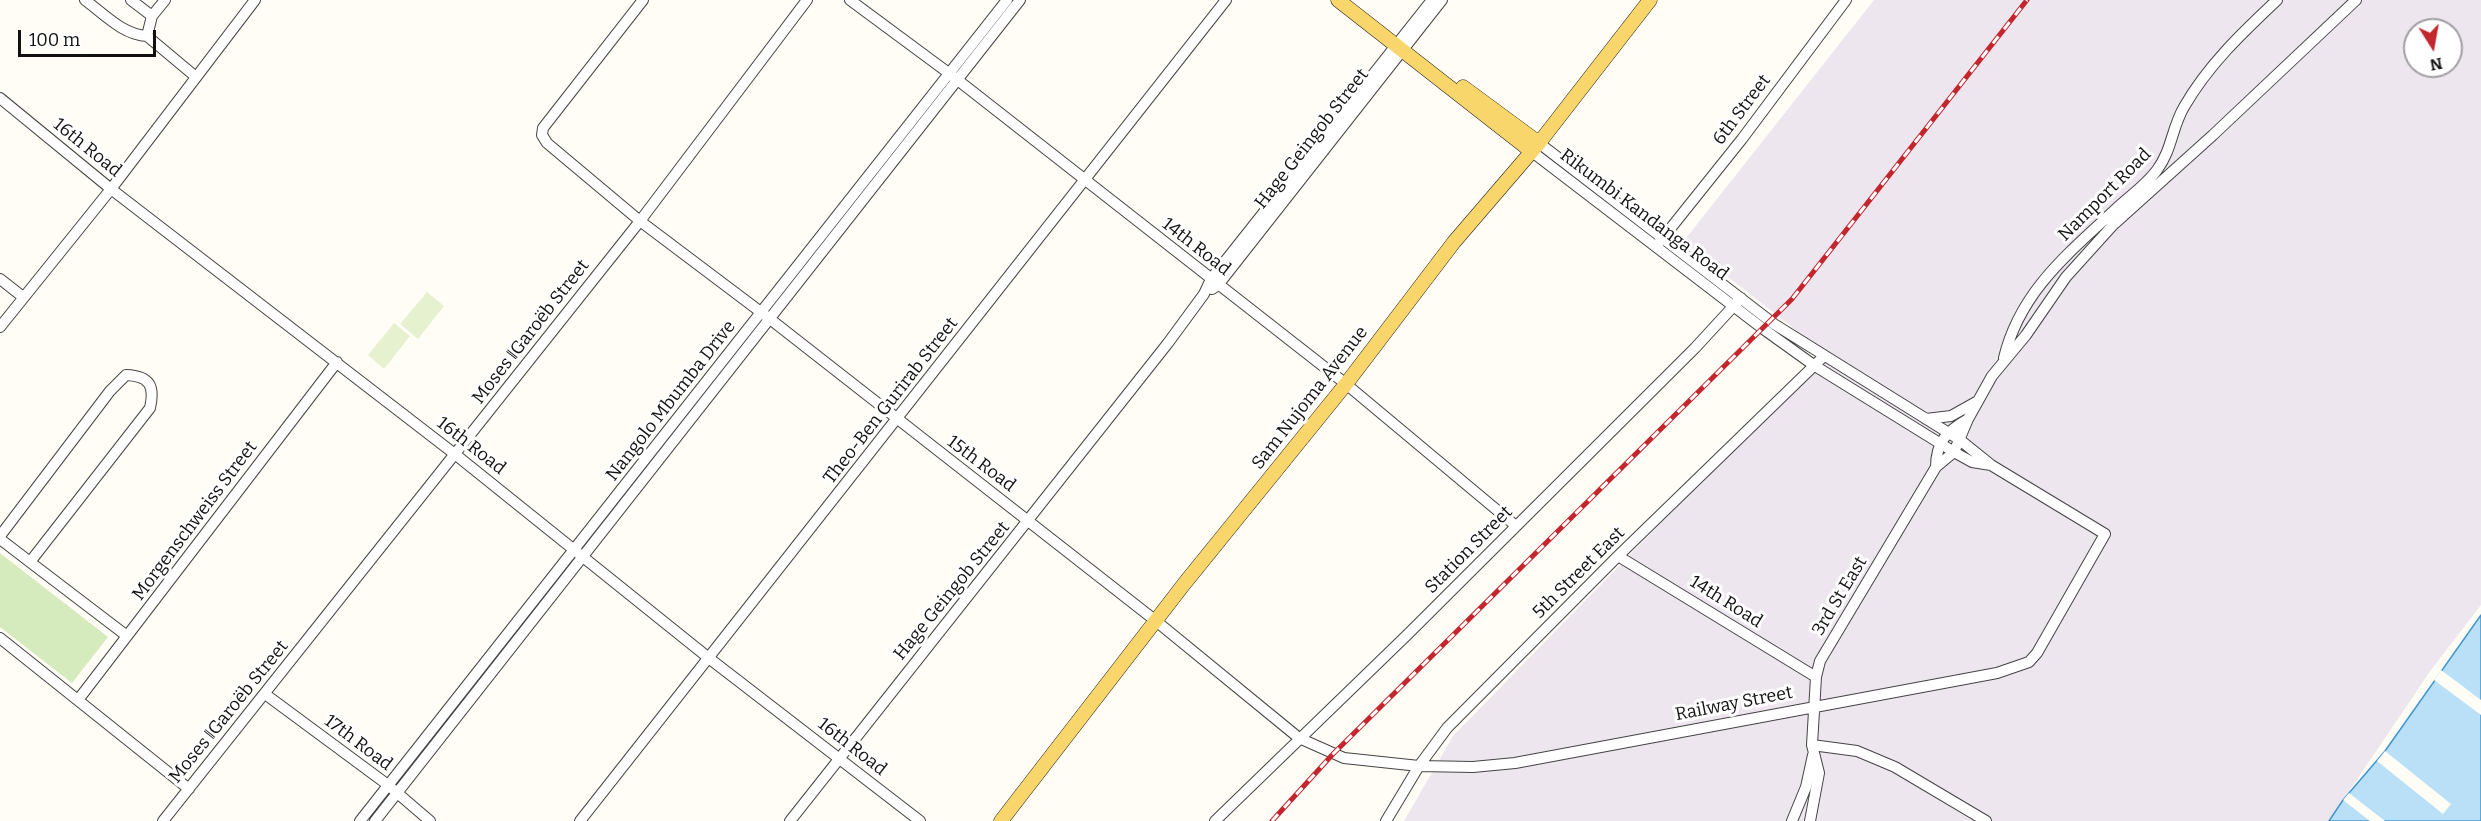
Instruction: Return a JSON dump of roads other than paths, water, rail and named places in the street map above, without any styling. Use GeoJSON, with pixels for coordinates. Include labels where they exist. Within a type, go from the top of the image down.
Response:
{"type":"FeatureCollection","features":[{"type":"Feature","properties":{"kind":"main road","name":"Rikumbi Kandanga Road"},"geometry":{"type":"LineString","coordinates":[[1338,0],[1402,45],[1535,147]]}},
{"type":"Feature","properties":{"kind":"main road","name":"Rikumbi Kandanga Road"},"geometry":{"type":"LineString","coordinates":[[1350,0],[1402,45]]}},
{"type":"Feature","properties":{"kind":"main road","name":"Sam Nujoma Avenue"},"geometry":{"type":"LineString","coordinates":[[1002,821],[1156,621],[1346,384],[1454,242],[1535,147],[1650,0]]}},
{"type":"Feature","properties":{"kind":"street"},"geometry":{"type":"LineString","coordinates":[[86,0],[124,30],[137,36],[147,36],[196,77]]}},
{"type":"Feature","properties":{"kind":"street"},"geometry":{"type":"LineString","coordinates":[[131,0],[152,16]]}},
{"type":"Feature","properties":{"kind":"street"},"geometry":{"type":"LineString","coordinates":[[147,36],[152,16],[165,0]]}},
{"type":"Feature","properties":{"kind":"street"},"geometry":{"type":"LineString","coordinates":[[0,327],[111,189],[255,0]]}},
{"type":"Feature","properties":{"kind":"street","name":"15th Road"},"geometry":{"type":"LineString","coordinates":[[643,0],[543,128],[542,135],[569,164],[640,221],[1029,521],[1299,738]]}},
{"type":"Feature","properties":{"kind":"street","name":"Moses ǁGaroëb Street"},"geometry":{"type":"LineString","coordinates":[[163,821],[640,221],[807,0]]}},
{"type":"Feature","properties":{"kind":"street","name":"14th Road"},"geometry":{"type":"LineString","coordinates":[[850,0],[953,77],[1346,384],[1516,526]]}},
{"type":"Feature","properties":{"kind":"street","name":"Nangolo Mbumba Drive"},"geometry":{"type":"LineString","coordinates":[[953,77],[1007,0]]}},
{"type":"Feature","properties":{"kind":"street","name":"Nangolo Mbumba Drive"},"geometry":{"type":"LineString","coordinates":[[360,821],[578,553],[953,77],[1020,0]]}},
{"type":"Feature","properties":{"kind":"street","name":"Theo-Ben Gurirab Street"},"geometry":{"type":"LineString","coordinates":[[580,821],[710,659],[1226,0]]}},
{"type":"Feature","properties":{"kind":"street","name":"Hage Geingob Street"},"geometry":{"type":"LineString","coordinates":[[1402,45],[1432,0]]}},
{"type":"Feature","properties":{"kind":"street","name":"Hage Geingob Street"},"geometry":{"type":"LineString","coordinates":[[789,821],[1029,521],[1204,294],[1402,45],[1442,0]]}},
{"type":"Feature","properties":{"kind":"street","name":"Namport Road"},"geometry":{"type":"LineString","coordinates":[[2003,359],[2010,333],[2036,289],[2077,245],[2156,172],[2168,154],[2182,110],[2197,86],[2231,44],[2277,0]]}},
{"type":"Feature","properties":{"kind":"street","name":"Namport Road"},"geometry":{"type":"LineString","coordinates":[[1954,452],[1968,419],[2003,359],[2026,335],[2066,277],[2113,225],[2213,135],[2356,0]]}},
{"type":"Feature","properties":{"kind":"street","name":"6th Street"},"geometry":{"type":"LineString","coordinates":[[1659,243],[1742,139],[1841,2]]}},
{"type":"Feature","properties":{"kind":"street","name":"16th Road"},"geometry":{"type":"LineString","coordinates":[[0,98],[111,189],[456,454],[710,659],[920,821]]}},
{"type":"Feature","properties":{"kind":"street","name":"Rikumbi Kandanga Road"},"geometry":{"type":"LineString","coordinates":[[1535,147],[1737,302],[1815,366],[1954,452]]}},
{"type":"Feature","properties":{"kind":"street"},"geometry":{"type":"LineString","coordinates":[[0,279],[23,297]]}},
{"type":"Feature","properties":{"kind":"street","name":"Rikumbi Kandanga Road"},"geometry":{"type":"LineString","coordinates":[[1737,302],[1960,440]]}},
{"type":"Feature","properties":{"kind":"street","name":"Station Street"},"geometry":{"type":"LineString","coordinates":[[1215,821],[1407,635],[1695,348],[1737,302]]}},
{"type":"Feature","properties":{"kind":"street","name":"5th Street East"},"geometry":{"type":"LineString","coordinates":[[1386,821],[1419,766],[1447,728],[1618,556],[1823,357]]}},
{"type":"Feature","properties":{"kind":"street","name":"Morgenschweiss Street"},"geometry":{"type":"LineString","coordinates":[[78,700],[337,362]]}},
{"type":"Feature","properties":{"kind":"street"},"geometry":{"type":"LineString","coordinates":[[30,562],[150,408],[153,395],[150,383],[139,376],[126,375],[110,391],[0,538],[30,562],[127,636]]}},
{"type":"Feature","properties":{"kind":"street","name":"Namport Road"},"geometry":{"type":"LineString","coordinates":[[1926,419],[1951,416],[1979,400]]}},
{"type":"Feature","properties":{"kind":"street","name":"Namport Road"},"geometry":{"type":"LineString","coordinates":[[1947,432],[1968,419]]}},
{"type":"Feature","properties":{"kind":"street"},"geometry":{"type":"LineString","coordinates":[[1939,444],[1947,432]]}},
{"type":"Feature","properties":{"kind":"street"},"geometry":{"type":"LineString","coordinates":[[1960,440],[1991,465]]}},
{"type":"Feature","properties":{"kind":"street","name":"3rd St East"},"geometry":{"type":"LineString","coordinates":[[1936,467],[1939,444]]}},
{"type":"Feature","properties":{"kind":"street"},"geometry":{"type":"LineString","coordinates":[[1954,452],[1972,462],[1991,465]]}},
{"type":"Feature","properties":{"kind":"street","name":"3rd St East"},"geometry":{"type":"LineString","coordinates":[[1792,821],[1806,786],[1812,750],[1816,677],[1820,661],[1936,467],[1954,452]]}},
{"type":"Feature","properties":{"kind":"street","name":"Railway Street"},"geometry":{"type":"LineString","coordinates":[[1299,738],[1344,758],[1419,766],[1473,767],[1515,762],[1997,673],[2029,662],[2105,534],[1991,465]]}},
{"type":"Feature","properties":{"kind":"street","name":"Nangolo Mbumba Drive"},"geometry":{"type":"LineString","coordinates":[[375,821],[578,553]]}},
{"type":"Feature","properties":{"kind":"street","name":"14th Road"},"geometry":{"type":"LineString","coordinates":[[1618,556],[1816,677]]}},
{"type":"Feature","properties":{"kind":"street"},"geometry":{"type":"LineString","coordinates":[[0,638],[189,789]]}},
{"type":"Feature","properties":{"kind":"street","name":"17th Road"},"geometry":{"type":"LineString","coordinates":[[265,694],[388,785],[430,821]]}},
{"type":"Feature","properties":{"kind":"street"},"geometry":{"type":"LineString","coordinates":[[1812,750],[1857,750],[1895,767],[1986,821]]}},
{"type":"Feature","properties":{"kind":"street","name":"3rd St East"},"geometry":{"type":"LineString","coordinates":[[1810,821],[1819,773],[1812,750]]}},
{"type":"Feature","properties":{"kind":"water"},"geometry":{"type":"Polygon","coordinates":[[[2481,615],[2481,821],[2329,821],[2343,800],[2385,751],[2481,615]]]}},
{"type":"Feature","properties":{"kind":"railway"},"geometry":{"type":"LineString","coordinates":[[1272,821],[1333,754],[1792,299],[2027,0]]}}]}
